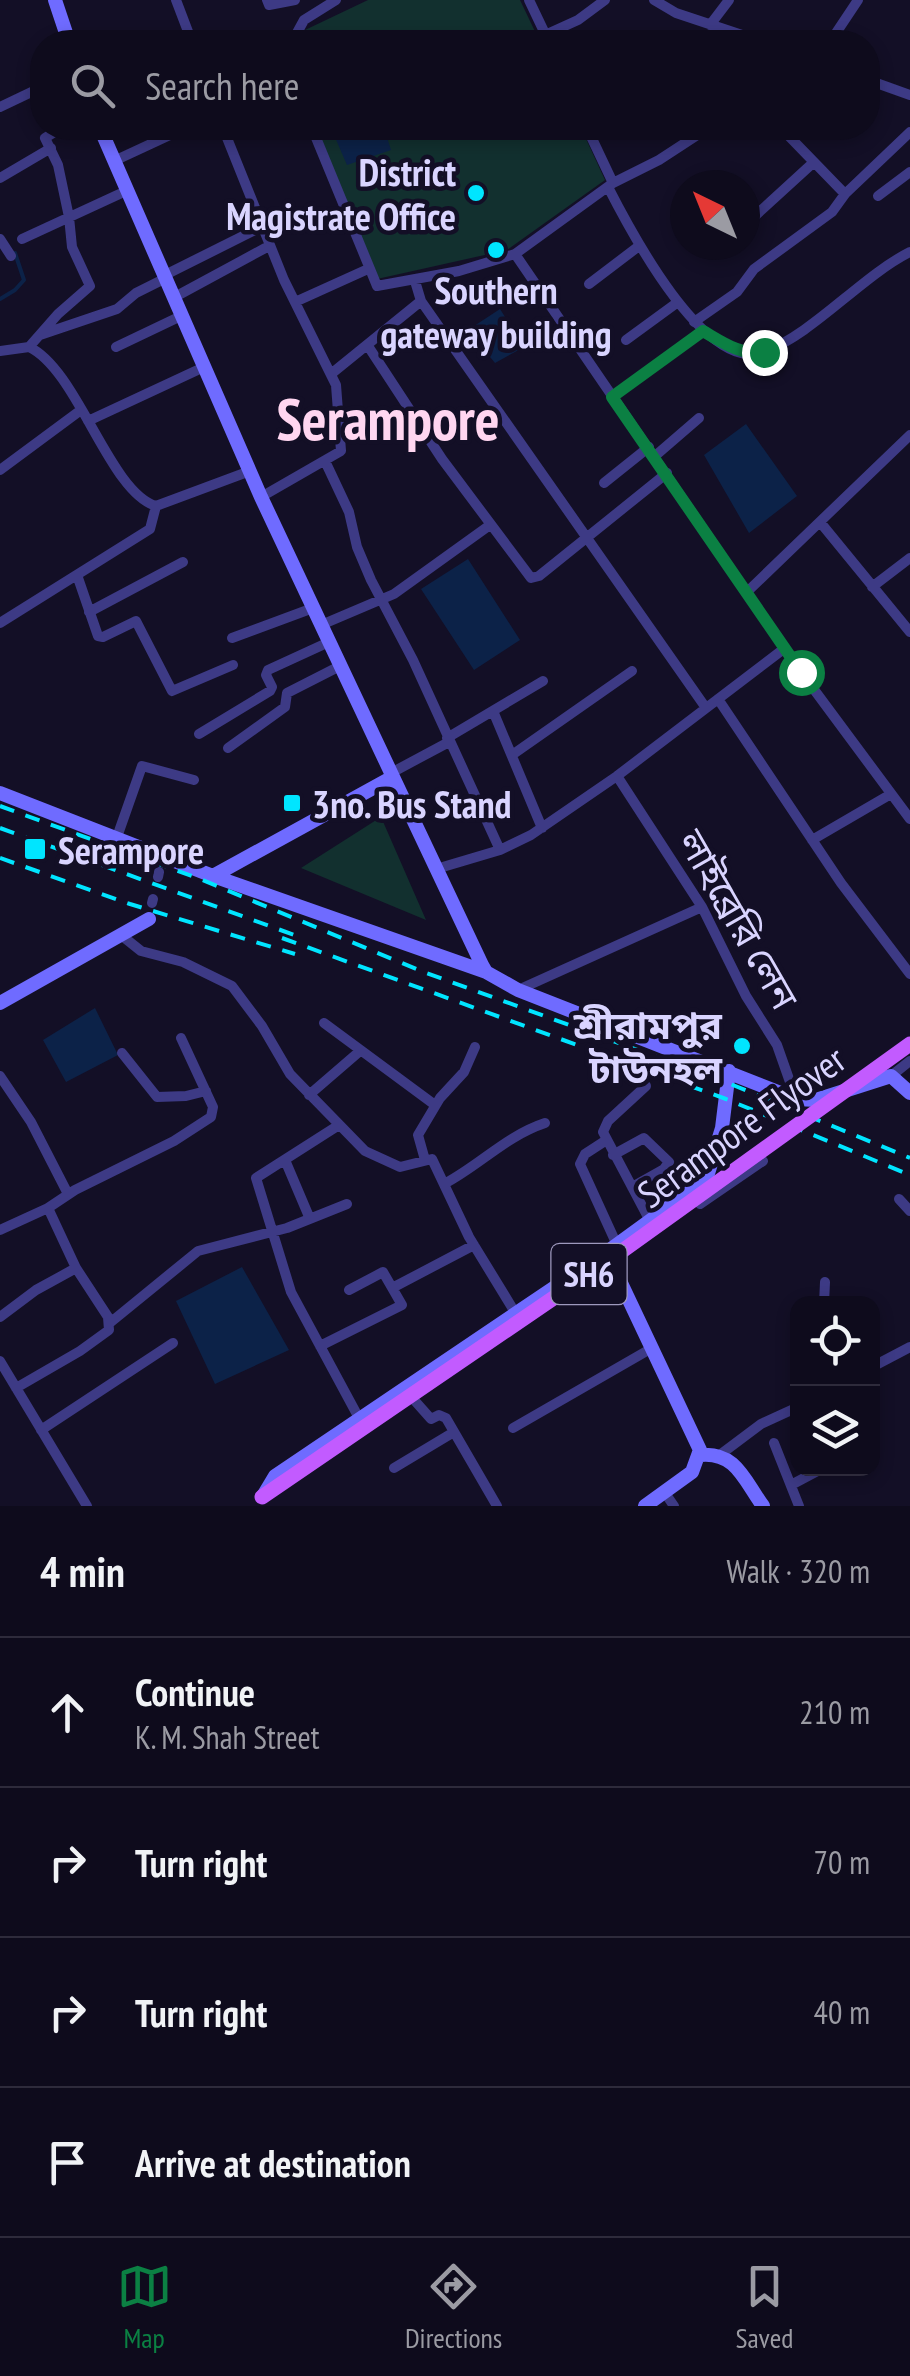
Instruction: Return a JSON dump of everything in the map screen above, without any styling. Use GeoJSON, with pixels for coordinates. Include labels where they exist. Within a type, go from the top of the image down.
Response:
{"type":"FeatureCollection","features":[{"type":"Feature","properties":{"kind":"main road","name":"Serampore Flyover"},"geometry":{"type":"LineString","coordinates":[[257,1501],[604,1264],[910,1044]]}},
{"type":"Feature","properties":{"kind":"street"},"geometry":{"type":"LineString","coordinates":[[55,0],[65,30]]}},
{"type":"Feature","properties":{"kind":"street"},"geometry":{"type":"LineString","coordinates":[[176,0],[187,30]]}},
{"type":"Feature","properties":{"kind":"street"},"geometry":{"type":"LineString","coordinates":[[267,0],[270,5],[295,0]]}},
{"type":"Feature","properties":{"kind":"street"},"geometry":{"type":"LineString","coordinates":[[299,30],[304,20],[336,0]]}},
{"type":"Feature","properties":{"kind":"street"},"geometry":{"type":"LineString","coordinates":[[530,0],[543,30]]}},
{"type":"Feature","properties":{"kind":"street"},"geometry":{"type":"LineString","coordinates":[[562,30],[605,0]]}},
{"type":"Feature","properties":{"kind":"street"},"geometry":{"type":"LineString","coordinates":[[654,0],[676,13],[725,30]]}},
{"type":"Feature","properties":{"kind":"street"},"geometry":{"type":"LineString","coordinates":[[710,25],[729,0]]}},
{"type":"Feature","properties":{"kind":"street"},"geometry":{"type":"LineString","coordinates":[[838,30],[858,0]]}},
{"type":"Feature","properties":{"kind":"street"},"geometry":{"type":"LineString","coordinates":[[880,84],[910,94]]}},
{"type":"Feature","properties":{"kind":"street"},"geometry":{"type":"LineString","coordinates":[[0,107],[30,93]]}},
{"type":"Feature","properties":{"kind":"street"},"geometry":{"type":"LineString","coordinates":[[694,322],[736,292],[762,262],[832,212],[845,194],[910,132]]}},
{"type":"Feature","properties":{"kind":"street"},"geometry":{"type":"LineString","coordinates":[[0,351],[29,347],[90,286],[72,248],[70,217],[48,140]]}},
{"type":"Feature","properties":{"kind":"street"},"geometry":{"type":"LineString","coordinates":[[105,140],[261,497],[486,972]]}},
{"type":"Feature","properties":{"kind":"street"},"geometry":{"type":"LineString","coordinates":[[114,160],[158,140]]}},
{"type":"Feature","properties":{"kind":"street"},"geometry":{"type":"LineString","coordinates":[[227,140],[260,227],[338,392],[341,451],[261,497]]}},
{"type":"Feature","properties":{"kind":"street"},"geometry":{"type":"LineString","coordinates":[[317,140],[376,286],[515,254],[610,185],[691,140]]}},
{"type":"Feature","properties":{"kind":"street"},"geometry":{"type":"LineString","coordinates":[[593,140],[640,246],[678,302],[703,331],[737,350],[750,354],[764,352],[910,252]]}},
{"type":"Feature","properties":{"kind":"street"},"geometry":{"type":"LineString","coordinates":[[793,140],[845,194]]}},
{"type":"Feature","properties":{"kind":"street"},"geometry":{"type":"LineString","coordinates":[[0,178],[51,148]]}},
{"type":"Feature","properties":{"kind":"street"},"geometry":{"type":"LineString","coordinates":[[760,211],[814,162]]}},
{"type":"Feature","properties":{"kind":"street"},"geometry":{"type":"LineString","coordinates":[[878,196],[910,172]]}},
{"type":"Feature","properties":{"kind":"street"},"geometry":{"type":"LineString","coordinates":[[22,239],[126,191]]}},
{"type":"Feature","properties":{"kind":"street"},"geometry":{"type":"LineString","coordinates":[[39,335],[117,309],[136,293],[260,227]]}},
{"type":"Feature","properties":{"kind":"street"},"geometry":{"type":"LineString","coordinates":[[0,240],[11,256]]}},
{"type":"Feature","properties":{"kind":"street"},"geometry":{"type":"LineString","coordinates":[[173,298],[269,246]]}},
{"type":"Feature","properties":{"kind":"street"},"geometry":{"type":"LineString","coordinates":[[590,284],[640,246]]}},
{"type":"Feature","properties":{"kind":"street"},"geometry":{"type":"LineString","coordinates":[[515,254],[785,648],[910,819]]}},
{"type":"Feature","properties":{"kind":"street"},"geometry":{"type":"LineString","coordinates":[[295,302],[368,269]]}},
{"type":"Feature","properties":{"kind":"street"},"geometry":{"type":"LineString","coordinates":[[415,280],[421,301],[706,708]]}},
{"type":"Feature","properties":{"kind":"street"},"geometry":{"type":"LineString","coordinates":[[332,374],[421,301]]}},
{"type":"Feature","properties":{"kind":"street"},"geometry":{"type":"LineString","coordinates":[[626,340],[678,302]]}},
{"type":"Feature","properties":{"kind":"street"},"geometry":{"type":"LineString","coordinates":[[116,347],[180,316]]}},
{"type":"Feature","properties":{"kind":"street"},"geometry":{"type":"LineString","coordinates":[[612,397],[703,331]]}},
{"type":"Feature","properties":{"kind":"street"},"geometry":{"type":"LineString","coordinates":[[368,346],[442,459],[534,579],[667,473]]}},
{"type":"Feature","properties":{"kind":"street"},"geometry":{"type":"LineString","coordinates":[[29,347],[54,368],[144,502],[156,506],[250,471]]}},
{"type":"Feature","properties":{"kind":"street"},"geometry":{"type":"LineString","coordinates":[[88,421],[204,368]]}},
{"type":"Feature","properties":{"kind":"street"},"geometry":{"type":"LineString","coordinates":[[0,470],[81,410]]}},
{"type":"Feature","properties":{"kind":"street"},"geometry":{"type":"LineString","coordinates":[[604,482],[699,418]]}},
{"type":"Feature","properties":{"kind":"street"},"geometry":{"type":"LineString","coordinates":[[748,591],[910,435]]}},
{"type":"Feature","properties":{"kind":"street"},"geometry":{"type":"LineString","coordinates":[[325,461],[380,599],[500,850]]}},
{"type":"Feature","properties":{"kind":"street"},"geometry":{"type":"LineString","coordinates":[[0,622],[150,529],[156,506]]}},
{"type":"Feature","properties":{"kind":"street"},"geometry":{"type":"LineString","coordinates":[[820,522],[910,632]]}},
{"type":"Feature","properties":{"kind":"street"},"geometry":{"type":"LineString","coordinates":[[321,625],[394,594],[490,524]]}},
{"type":"Feature","properties":{"kind":"street"},"geometry":{"type":"LineString","coordinates":[[872,587],[910,558]]}},
{"type":"Feature","properties":{"kind":"street"},"geometry":{"type":"LineString","coordinates":[[89,612],[184,562]]}},
{"type":"Feature","properties":{"kind":"street"},"geometry":{"type":"LineString","coordinates":[[77,575],[100,637],[132,621],[138,623],[172,690],[233,665]]}},
{"type":"Feature","properties":{"kind":"street"},"geometry":{"type":"LineString","coordinates":[[232,638],[313,608]]}},
{"type":"Feature","properties":{"kind":"street"},"geometry":{"type":"LineString","coordinates":[[198,734],[270,691],[266,674],[270,668],[329,642]]}},
{"type":"Feature","properties":{"kind":"street"},"geometry":{"type":"LineString","coordinates":[[436,868],[500,850],[542,828],[785,648]]}},
{"type":"Feature","properties":{"kind":"street"},"geometry":{"type":"LineString","coordinates":[[228,748],[285,707],[287,693],[340,666]]}},
{"type":"Feature","properties":{"kind":"street"},"geometry":{"type":"LineString","coordinates":[[512,755],[632,671]]}},
{"type":"Feature","properties":{"kind":"street"},"geometry":{"type":"LineString","coordinates":[[213,876],[392,775],[544,681]]}},
{"type":"Feature","properties":{"kind":"street"},"geometry":{"type":"LineString","coordinates":[[718,699],[812,840],[910,974]]}},
{"type":"Feature","properties":{"kind":"street"},"geometry":{"type":"LineString","coordinates":[[494,710],[542,828]]}},
{"type":"Feature","properties":{"kind":"street"},"geometry":{"type":"LineString","coordinates":[[117,837],[142,766],[194,780]]}},
{"type":"Feature","properties":{"kind":"street","name":"লাইব্রেরি লেন"},"geometry":{"type":"LineString","coordinates":[[617,776],[702,907],[746,996],[777,1045],[796,1099]]}},
{"type":"Feature","properties":{"kind":"street"},"geometry":{"type":"LineString","coordinates":[[0,793],[213,876],[486,972],[518,990],[796,1099],[816,1100],[890,1076],[910,1061]]}},
{"type":"Feature","properties":{"kind":"street"},"geometry":{"type":"LineString","coordinates":[[812,840],[891,794]]}},
{"type":"Feature","properties":{"kind":"street"},"geometry":{"type":"LineString","coordinates":[[518,990],[702,907]]}},
{"type":"Feature","properties":{"kind":"street"},"geometry":{"type":"LineString","coordinates":[[0,1003],[121,935],[151,910]]}},
{"type":"Feature","properties":{"kind":"street"},"geometry":{"type":"LineString","coordinates":[[121,935],[141,951],[183,962],[232,986],[262,1026],[284,1066],[366,1151],[394,1165],[408,1166],[432,1159],[474,1246],[516,1314]]}},
{"type":"Feature","properties":{"kind":"street"},"geometry":{"type":"LineString","coordinates":[[324,1023],[435,1105]]}},
{"type":"Feature","properties":{"kind":"street"},"geometry":{"type":"LineString","coordinates":[[0,1230],[208,1121],[214,1112],[181,1038]]}},
{"type":"Feature","properties":{"kind":"street"},"geometry":{"type":"LineString","coordinates":[[425,1160],[417,1138],[435,1105],[464,1072],[476,1047]]}},
{"type":"Feature","properties":{"kind":"street"},"geometry":{"type":"LineString","coordinates":[[309,1094],[360,1051]]}},
{"type":"Feature","properties":{"kind":"street"},"geometry":{"type":"LineString","coordinates":[[122,1054],[157,1097],[206,1091]]}},
{"type":"Feature","properties":{"kind":"street"},"geometry":{"type":"LineString","coordinates":[[728,1071],[722,1128],[709,1176],[516,1314],[275,1476],[257,1501],[262,1504],[763,1161]]}},
{"type":"Feature","properties":{"kind":"street"},"geometry":{"type":"LineString","coordinates":[[0,1076],[31,1122],[68,1194]]}},
{"type":"Feature","properties":{"kind":"street"},"geometry":{"type":"LineString","coordinates":[[890,1076],[910,1093]]}},
{"type":"Feature","properties":{"kind":"street"},"geometry":{"type":"LineString","coordinates":[[646,1086],[604,1126],[605,1141],[650,1220]]}},
{"type":"Feature","properties":{"kind":"street"},"geometry":{"type":"LineString","coordinates":[[444,1184],[483,1161],[522,1130],[545,1122]]}},
{"type":"Feature","properties":{"kind":"street"},"geometry":{"type":"LineString","coordinates":[[339,1125],[256,1178],[286,1279],[360,1420]]}},
{"type":"Feature","properties":{"kind":"street"},"geometry":{"type":"LineString","coordinates":[[613,1155],[644,1138],[669,1162],[664,1169],[632,1187]]}},
{"type":"Feature","properties":{"kind":"street"},"geometry":{"type":"LineString","coordinates":[[605,1141],[585,1154],[580,1164],[617,1244]]}},
{"type":"Feature","properties":{"kind":"street"},"geometry":{"type":"LineString","coordinates":[[285,1160],[310,1218]]}},
{"type":"Feature","properties":{"kind":"street"},"geometry":{"type":"LineString","coordinates":[[899,1200],[910,1211]]}},
{"type":"Feature","properties":{"kind":"street"},"geometry":{"type":"LineString","coordinates":[[16,1388],[108,1332],[110,1322],[198,1250],[274,1230],[347,1204]]}},
{"type":"Feature","properties":{"kind":"street"},"geometry":{"type":"LineString","coordinates":[[48,1208],[76,1268],[110,1322]]}},
{"type":"Feature","properties":{"kind":"street"},"geometry":{"type":"LineString","coordinates":[[394,1288],[474,1246]]}},
{"type":"Feature","properties":{"kind":"street"},"geometry":{"type":"LineString","coordinates":[[612,1264],[701,1454]]}},
{"type":"Feature","properties":{"kind":"street"},"geometry":{"type":"LineString","coordinates":[[0,1317],[36,1290],[76,1268]]}},
{"type":"Feature","properties":{"kind":"street"},"geometry":{"type":"LineString","coordinates":[[320,1346],[400,1308],[402,1303],[383,1272],[349,1290]]}},
{"type":"Feature","properties":{"kind":"street"},"geometry":{"type":"LineString","coordinates":[[824,1282],[824,1296]]}},
{"type":"Feature","properties":{"kind":"street"},"geometry":{"type":"LineString","coordinates":[[41,1430],[173,1343]]}},
{"type":"Feature","properties":{"kind":"street"},"geometry":{"type":"LineString","coordinates":[[880,1362],[910,1347]]}},
{"type":"Feature","properties":{"kind":"street"},"geometry":{"type":"LineString","coordinates":[[513,1428],[652,1348]]}},
{"type":"Feature","properties":{"kind":"street"},"geometry":{"type":"LineString","coordinates":[[0,1361],[4,1376],[16,1388],[87,1506]]}},
{"type":"Feature","properties":{"kind":"street"},"geometry":{"type":"LineString","coordinates":[[415,1401],[426,1417],[446,1418],[498,1506]]}},
{"type":"Feature","properties":{"kind":"street"},"geometry":{"type":"LineString","coordinates":[[701,1454],[721,1454],[761,1424],[790,1411]]}},
{"type":"Feature","properties":{"kind":"street"},"geometry":{"type":"LineString","coordinates":[[394,1468],[454,1432]]}},
{"type":"Feature","properties":{"kind":"street"},"geometry":{"type":"LineString","coordinates":[[774,1442],[798,1506]]}},
{"type":"Feature","properties":{"kind":"street"},"geometry":{"type":"LineString","coordinates":[[645,1506],[670,1499],[701,1454]]}},
{"type":"Feature","properties":{"kind":"street"},"geometry":{"type":"LineString","coordinates":[[721,1454],[762,1506]]}},
{"type":"Feature","properties":{"kind":"street"},"geometry":{"type":"LineString","coordinates":[[791,1486],[809,1476]]}},
{"type":"Feature","properties":{"kind":"green space"},"geometry":{"type":"Polygon","coordinates":[[[368,0],[520,0],[534,30],[305,30],[368,0]]]}},
{"type":"Feature","properties":{"kind":"green space"},"geometry":{"type":"Polygon","coordinates":[[[318,140],[587,140],[605,180],[507,250],[377,279],[318,140]]]}},
{"type":"Feature","properties":{"kind":"green space"},"geometry":{"type":"Polygon","coordinates":[[[381,817],[426,920],[301,868],[381,817]]]}},
{"type":"Feature","properties":{"kind":"water"},"geometry":{"type":"Polygon","coordinates":[[[336,140],[388,140],[391,150],[347,165],[336,140]]]}},
{"type":"Feature","properties":{"kind":"water"},"geometry":{"type":"Polygon","coordinates":[[[500,309],[524,347],[495,363],[468,330],[500,309]]]}},
{"type":"Feature","properties":{"kind":"water"},"geometry":{"type":"Polygon","coordinates":[[[746,424],[797,496],[749,533],[704,455],[746,424]]]}},
{"type":"Feature","properties":{"kind":"water"},"geometry":{"type":"Polygon","coordinates":[[[468,559],[520,640],[474,670],[421,589],[468,559]]]}},
{"type":"Feature","properties":{"kind":"water"},"geometry":{"type":"Polygon","coordinates":[[[95,1008],[118,1055],[66,1082],[43,1040],[95,1008]]]}},
{"type":"Feature","properties":{"kind":"water"},"geometry":{"type":"Polygon","coordinates":[[[242,1267],[289,1350],[215,1384],[176,1301],[242,1267]]]}},
{"type":"Feature","properties":{"kind":"waterway"},"geometry":{"type":"LineString","coordinates":[[0,299],[24,280],[15,253]]}},
{"type":"Feature","properties":{"kind":"railway"},"geometry":{"type":"LineString","coordinates":[[0,806],[200,879],[421,971],[728,1083],[910,1158]]}},
{"type":"Feature","properties":{"kind":"railway"},"geometry":{"type":"LineString","coordinates":[[0,828],[297,936]]}},
{"type":"Feature","properties":{"kind":"railway"},"geometry":{"type":"LineString","coordinates":[[0,858],[130,904],[295,954]]}},
{"type":"Feature","properties":{"kind":"railway"},"geometry":{"type":"LineString","coordinates":[[282,938],[726,1099],[910,1175]]}},
{"type":"Feature","properties":{"kind":"place","name":"District Magistrate Office"},"geometry":{"type":"Point","coordinates":[476,193]}},
{"type":"Feature","properties":{"kind":"place","name":"Southern gateway building"},"geometry":{"type":"Point","coordinates":[496,250]}},
{"type":"Feature","properties":{"kind":"place","name":"3no. Bus Stand"},"geometry":{"type":"Point","coordinates":[292,803]}},
{"type":"Feature","properties":{"kind":"place","name":"Serampore"},"geometry":{"type":"Point","coordinates":[35,849]}},
{"type":"Feature","properties":{"kind":"place","name":"শ্রীরামপুর টাউনহল"},"geometry":{"type":"Point","coordinates":[742,1046]}},
{"type":"Feature","properties":{"kind":"district","name":"Serampore"},"geometry":{"type":"Point","coordinates":[388,418]}},
{"type":"Feature","properties":{"kind":"route"},"geometry":{"type":"LineString","coordinates":[[764,352],[750,354],[737,350],[703,331],[612,397],[801,672]]}}]}
